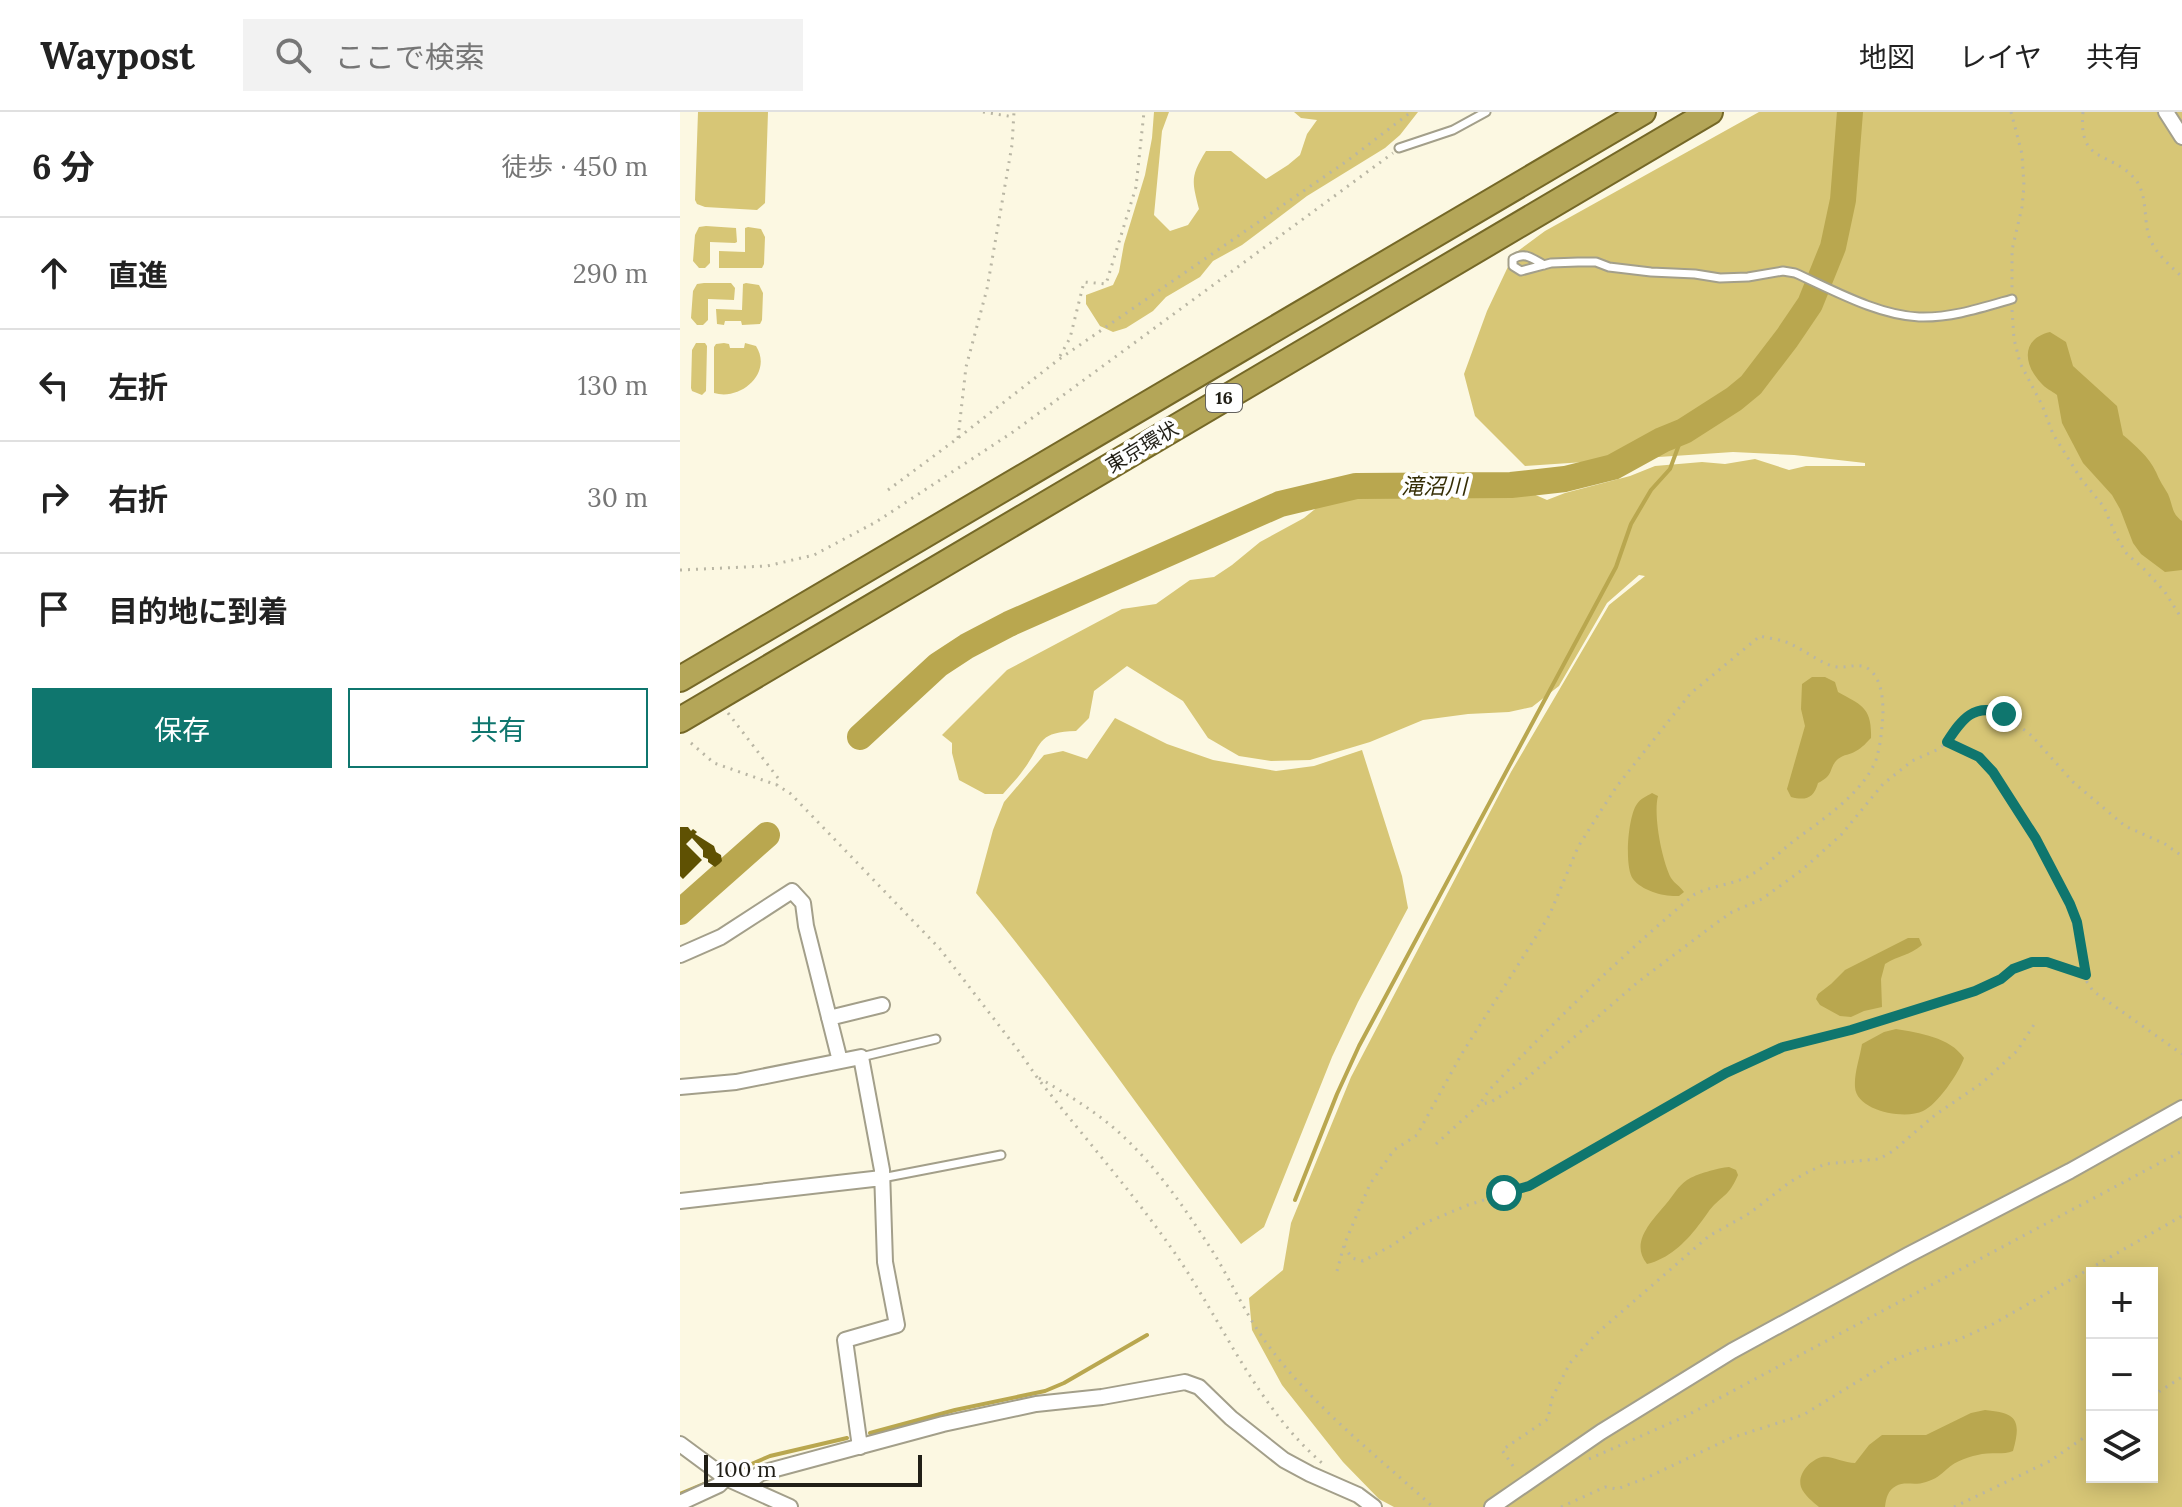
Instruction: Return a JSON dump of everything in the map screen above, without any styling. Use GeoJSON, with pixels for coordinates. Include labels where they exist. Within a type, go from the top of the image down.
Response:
{"type":"FeatureCollection","features":[{"type":"Feature","properties":{"kind":"highway","name":"東京環状"},"geometry":{"type":"LineString","coordinates":[[709,654],[848,565],[943,524],[1643,112]]}},
{"type":"Feature","properties":{"kind":"highway","name":"東京環状"},"geometry":{"type":"LineString","coordinates":[[686,724],[739,685],[1710,112]]}},
{"type":"Feature","properties":{"kind":"highway"},"geometry":{"type":"LineString","coordinates":[[680,662],[709,654]]}},
{"type":"Feature","properties":{"kind":"highway"},"geometry":{"type":"LineString","coordinates":[[680,679],[709,654]]}},
{"type":"Feature","properties":{"kind":"street"},"geometry":{"type":"LineString","coordinates":[[2166,112],[2182,137]]}},
{"type":"Feature","properties":{"kind":"street"},"geometry":{"type":"LineString","coordinates":[[680,955],[721,937],[792,891],[803,903],[840,1061]]}},
{"type":"Feature","properties":{"kind":"street"},"geometry":{"type":"LineString","coordinates":[[829,1018],[882,1005]]}},
{"type":"Feature","properties":{"kind":"street"},"geometry":{"type":"LineString","coordinates":[[680,1087],[736,1082],[861,1057],[882,1178],[885,1262],[897,1325],[845,1340],[860,1447]]}},
{"type":"Feature","properties":{"kind":"street"},"geometry":{"type":"LineString","coordinates":[[1492,1507],[1601,1432],[1732,1351],[2182,1108]]}},
{"type":"Feature","properties":{"kind":"street"},"geometry":{"type":"LineString","coordinates":[[680,1201],[882,1178]]}},
{"type":"Feature","properties":{"kind":"street"},"geometry":{"type":"LineString","coordinates":[[747,1487],[761,1473],[943,1424],[1036,1404],[1102,1397],[1185,1382],[1199,1387],[1231,1418],[1284,1460],[1358,1495],[1374,1507]]}},
{"type":"Feature","properties":{"kind":"street"},"geometry":{"type":"LineString","coordinates":[[680,1444],[726,1478],[790,1507]]}},
{"type":"Feature","properties":{"kind":"street"},"geometry":{"type":"LineString","coordinates":[[680,1503],[719,1485],[726,1478]]}},
{"type":"Feature","properties":{"kind":"lane"},"geometry":{"type":"LineString","coordinates":[[1399,148],[1453,130],[1486,112]]}},
{"type":"Feature","properties":{"kind":"lane"},"geometry":{"type":"LineString","coordinates":[[1544,265],[1596,262],[1609,267],[1720,278],[1783,271],[1795,273],[1883,310],[1917,317],[1957,314],[2012,299]]}},
{"type":"Feature","properties":{"kind":"lane"},"geometry":{"type":"LineString","coordinates":[[861,1057],[936,1039]]}},
{"type":"Feature","properties":{"kind":"lane"},"geometry":{"type":"LineString","coordinates":[[882,1178],[1001,1155]]}},
{"type":"Feature","properties":{"kind":"path"},"geometry":{"type":"LineString","coordinates":[[958,438],[966,367],[987,289],[1012,145],[1014,115],[983,112]]}},
{"type":"Feature","properties":{"kind":"path"},"geometry":{"type":"LineString","coordinates":[[1058,360],[1070,338],[1084,282],[1106,284],[1136,187],[1144,112]]}},
{"type":"Feature","properties":{"kind":"path"},"geometry":{"type":"LineString","coordinates":[[888,490],[1058,360],[1347,161],[1411,112]]}},
{"type":"Feature","properties":{"kind":"path"},"geometry":{"type":"LineString","coordinates":[[2011,112],[2022,154],[2024,186],[2012,250],[2014,339],[2020,363],[2053,434],[2081,479],[2104,507],[2127,554],[2165,592],[2182,619]]}},
{"type":"Feature","properties":{"kind":"path"},"geometry":{"type":"LineString","coordinates":[[2083,112],[2083,135],[2090,149],[2134,178],[2142,195],[2151,241],[2182,277]]}},
{"type":"Feature","properties":{"kind":"path"},"geometry":{"type":"LineString","coordinates":[[680,570],[767,566],[814,555],[876,522],[1013,432],[1399,148]]}},
{"type":"Feature","properties":{"kind":"path"},"geometry":{"type":"LineString","coordinates":[[1337,1271],[1344,1245],[1370,1184],[1394,1150],[1417,1135],[1461,1055],[1549,916],[1588,830],[1617,786],[1690,694],[1760,636],[1785,642],[1832,666],[1843,669],[1865,666],[1872,671],[1880,685],[1883,703],[1880,745],[1874,764],[1844,802],[1763,868],[1731,884],[1695,894],[1669,915],[1622,957],[1491,1088],[1479,1105],[1436,1144]]}},
{"type":"Feature","properties":{"kind":"path"},"geometry":{"type":"LineString","coordinates":[[725,709],[778,778],[777,785]]}},
{"type":"Feature","properties":{"kind":"path"},"geometry":{"type":"LineString","coordinates":[[1479,1105],[1491,1102],[1520,1084],[1638,982],[1732,912],[1762,899],[1802,870],[1841,835],[1883,784],[1912,761],[1939,749],[1970,714],[1987,709],[2004,714],[2032,736],[2073,782],[2125,826],[2165,844],[2182,856]]}},
{"type":"Feature","properties":{"kind":"path"},"geometry":{"type":"LineString","coordinates":[[686,724],[714,763],[777,785],[791,794],[940,949],[1171,1247],[1268,1404],[1292,1434],[1325,1465]]}},
{"type":"Feature","properties":{"kind":"path"},"geometry":{"type":"LineString","coordinates":[[1947,742],[1979,757],[1993,772],[2036,839],[2077,922],[2087,982],[2093,991],[2182,1054]]}},
{"type":"Feature","properties":{"kind":"path"},"geometry":{"type":"LineString","coordinates":[[1344,1245],[1352,1258],[1363,1261],[1425,1223],[1468,1205],[1529,1186],[1726,1073],[1783,1047],[1851,1030],[1975,991],[2032,962],[2047,962],[2086,975]]}},
{"type":"Feature","properties":{"kind":"path"},"geometry":{"type":"LineString","coordinates":[[1513,1466],[1502,1450],[1548,1419],[1552,1398],[1570,1363],[1595,1335],[1678,1262],[1709,1236],[1750,1213],[1808,1172],[1825,1164],[1879,1159],[1893,1151],[1935,1115],[1982,1083],[2017,1051],[2035,1023]]}},
{"type":"Feature","properties":{"kind":"path"},"geometry":{"type":"LineString","coordinates":[[1036,1076],[1080,1102],[1149,1162],[1213,1252],[1264,1339],[1283,1364],[1311,1396],[1433,1507]]}},
{"type":"Feature","properties":{"kind":"path"},"geometry":{"type":"LineString","coordinates":[[1583,1462],[1684,1417],[2182,1151]]}},
{"type":"Feature","properties":{"kind":"path"},"geometry":{"type":"LineString","coordinates":[[1561,1507],[1605,1487],[1617,1489],[1646,1478],[1731,1438],[1803,1415],[1891,1361],[1953,1342],[1993,1324],[2182,1216]]}},
{"type":"Feature","properties":{"kind":"path"},"geometry":{"type":"LineString","coordinates":[[2158,1392],[2182,1377]]}},
{"type":"Feature","properties":{"kind":"path"},"geometry":{"type":"LineString","coordinates":[[1954,1507],[2050,1461],[2086,1436]]}},
{"type":"Feature","properties":{"kind":"shaded area"},"geometry":{"type":"Polygon","coordinates":[[[698,112],[768,112],[765,203],[757,210],[697,204],[698,112]]]}},
{"type":"Feature","properties":{"kind":"shaded area"},"geometry":{"type":"Polygon","coordinates":[[[1154,112],[1169,112],[1162,131],[1154,215],[1170,231],[1188,225],[1199,209],[1194,179],[1206,151],[1231,151],[1266,179],[1300,155],[1307,134],[1317,120],[1301,118],[1294,112],[1418,112],[1385,148],[1307,196],[1242,245],[1213,261],[1200,277],[1166,297],[1153,311],[1126,328],[1113,332],[1100,326],[1086,304],[1086,295],[1113,285],[1119,272],[1124,244],[1145,175],[1154,112]]]}},
{"type":"Feature","properties":{"kind":"shaded area"},"geometry":{"type":"Polygon","coordinates":[[[1759,112],[2182,112],[2182,1507],[1394,1507],[1379,1499],[1343,1462],[1282,1385],[1252,1330],[1249,1298],[1283,1270],[1291,1223],[1351,1077],[1511,772],[1609,605],[1645,576],[1639,575],[1607,603],[1559,686],[1532,707],[1423,720],[1370,742],[1310,760],[1271,761],[1239,756],[1208,738],[1183,701],[1127,666],[1094,691],[1089,718],[1076,731],[1054,734],[1042,741],[1003,794],[985,794],[959,780],[952,743],[942,735],[1007,670],[1122,609],[1156,604],[1190,580],[1214,577],[1260,542],[1304,518],[1325,501],[1444,493],[1531,493],[1547,500],[1655,466],[1702,462],[1725,464],[1755,459],[1789,470],[1806,466],[1865,466],[1865,463],[1794,455],[1733,452],[1525,466],[1475,416],[1464,374],[1487,311],[1514,254],[1545,231],[1759,112]]]}},
{"type":"Feature","properties":{"kind":"shaded area"},"geometry":{"type":"Polygon","coordinates":[[[699,227],[736,228],[737,242],[710,242],[710,263],[705,268],[699,268],[693,261],[695,235],[699,227]]]}},
{"type":"Feature","properties":{"kind":"shaded area"},"geometry":{"type":"Polygon","coordinates":[[[745,228],[761,229],[765,237],[762,268],[719,268],[719,251],[745,252],[745,228]]]}},
{"type":"Feature","properties":{"kind":"shaded area"},"geometry":{"type":"Polygon","coordinates":[[[731,283],[735,288],[734,300],[708,299],[708,320],[703,325],[697,325],[691,318],[693,291],[697,284],[731,283]]]}},
{"type":"Feature","properties":{"kind":"shaded area"},"geometry":{"type":"Polygon","coordinates":[[[743,284],[759,285],[763,293],[760,324],[742,325],[741,321],[725,321],[724,325],[717,324],[716,309],[742,310],[743,284]]]}},
{"type":"Feature","properties":{"kind":"shaded area"},"geometry":{"type":"Polygon","coordinates":[[[2050,332],[2066,342],[2073,366],[2117,406],[2123,435],[2153,467],[2168,494],[2174,512],[2182,521],[2182,570],[2165,572],[2141,554],[2112,495],[2083,463],[2062,423],[2057,395],[2035,376],[2028,360],[2034,340],[2050,332]]]}},
{"type":"Feature","properties":{"kind":"shaded area"},"geometry":{"type":"Polygon","coordinates":[[[696,343],[707,346],[706,391],[702,395],[691,388],[692,350],[696,343]]]}},
{"type":"Feature","properties":{"kind":"shaded area"},"geometry":{"type":"Polygon","coordinates":[[[745,343],[756,346],[760,366],[752,383],[734,393],[724,394],[714,393],[714,347],[729,344],[730,348],[744,348],[745,343]]]}},
{"type":"Feature","properties":{"kind":"shaded area"},"geometry":{"type":"Polygon","coordinates":[[[1812,677],[1825,677],[1835,682],[1838,692],[1864,708],[1870,720],[1871,738],[1858,750],[1838,759],[1812,795],[1796,798],[1791,797],[1787,789],[1805,726],[1801,709],[1802,684],[1812,677]]]}},
{"type":"Feature","properties":{"kind":"shaded area"},"geometry":{"type":"Polygon","coordinates":[[[1115,718],[1167,744],[1213,760],[1276,771],[1314,766],[1362,750],[1402,876],[1408,908],[1332,1057],[1264,1227],[1241,1244],[1045,979],[976,893],[1004,802],[1044,755],[1063,751],[1087,759],[1115,718]]]}},
{"type":"Feature","properties":{"kind":"shaded area"},"geometry":{"type":"Polygon","coordinates":[[[1652,793],[1658,796],[1659,838],[1664,861],[1671,878],[1684,892],[1679,896],[1648,890],[1637,883],[1630,873],[1628,842],[1631,819],[1638,802],[1652,793]]]}},
{"type":"Feature","properties":{"kind":"shaded area"},"geometry":{"type":"Polygon","coordinates":[[[1908,938],[1919,938],[1922,945],[1885,964],[1881,979],[1882,1007],[1851,1017],[1840,1016],[1820,1005],[1816,999],[1818,994],[1845,970],[1908,938]]]}},
{"type":"Feature","properties":{"kind":"shaded area"},"geometry":{"type":"Polygon","coordinates":[[[1896,1029],[1942,1041],[1964,1058],[1941,1096],[1929,1108],[1915,1114],[1894,1114],[1872,1108],[1857,1095],[1855,1087],[1862,1044],[1896,1029]]]}},
{"type":"Feature","properties":{"kind":"shaded area"},"geometry":{"type":"Polygon","coordinates":[[[1729,1167],[1736,1170],[1738,1175],[1728,1192],[1682,1244],[1647,1264],[1641,1248],[1645,1232],[1678,1188],[1696,1176],[1729,1167]]]}},
{"type":"Feature","properties":{"kind":"shaded area"},"geometry":{"type":"Polygon","coordinates":[[[1985,1410],[2004,1413],[2014,1420],[2017,1432],[2013,1451],[1973,1456],[1954,1464],[1929,1481],[1899,1485],[1889,1492],[1885,1507],[1819,1507],[1801,1487],[1803,1473],[1817,1459],[1829,1457],[1855,1463],[1869,1445],[1882,1435],[1926,1435],[1971,1413],[1985,1410]]]}},
{"type":"Feature","properties":{"kind":"building"},"geometry":{"type":"Polygon","coordinates":[[[680,827],[697,832],[695,834],[714,846],[722,861],[715,867],[708,862],[703,857],[703,850],[692,838],[686,844],[702,860],[683,879],[680,876],[680,827]]]}},
{"type":"Feature","properties":{"kind":"waterway","name":"滝沼川"},"geometry":{"type":"LineString","coordinates":[[860,737],[938,665],[967,646],[1009,624],[1280,504],[1356,486],[1511,485],[1565,479],[1613,467],[1684,431],[1751,385],[1810,304],[1833,247],[1843,200],[1850,112]]}},
{"type":"Feature","properties":{"kind":"waterway"},"geometry":{"type":"LineString","coordinates":[[1295,1200],[1359,1046],[1616,567],[1631,524],[1651,490],[1670,469],[1684,431]]}},
{"type":"Feature","properties":{"kind":"waterway","name":"滝沼川"},"geometry":{"type":"LineString","coordinates":[[680,912],[767,835]]}},
{"type":"Feature","properties":{"kind":"waterway"},"geometry":{"type":"LineString","coordinates":[[870,1433],[955,1410],[1045,1391],[1147,1335]]}},
{"type":"Feature","properties":{"kind":"waterway"},"geometry":{"type":"LineString","coordinates":[[735,1471],[770,1456],[847,1438]]}},
{"type":"Feature","properties":{"kind":"waterway"},"geometry":{"type":"LineString","coordinates":[[680,1494],[711,1481]]}},
{"type":"Feature","properties":{"kind":"route"},"geometry":{"type":"LineString","coordinates":[[1504,1193],[1545,1178],[1726,1073],[1783,1047],[1851,1030],[1975,991],[2032,962],[2047,962],[2086,975],[2077,922],[2036,839],[1993,772],[1979,757],[1947,742],[1961,721],[1970,714],[1987,709],[2004,714]]}}]}
